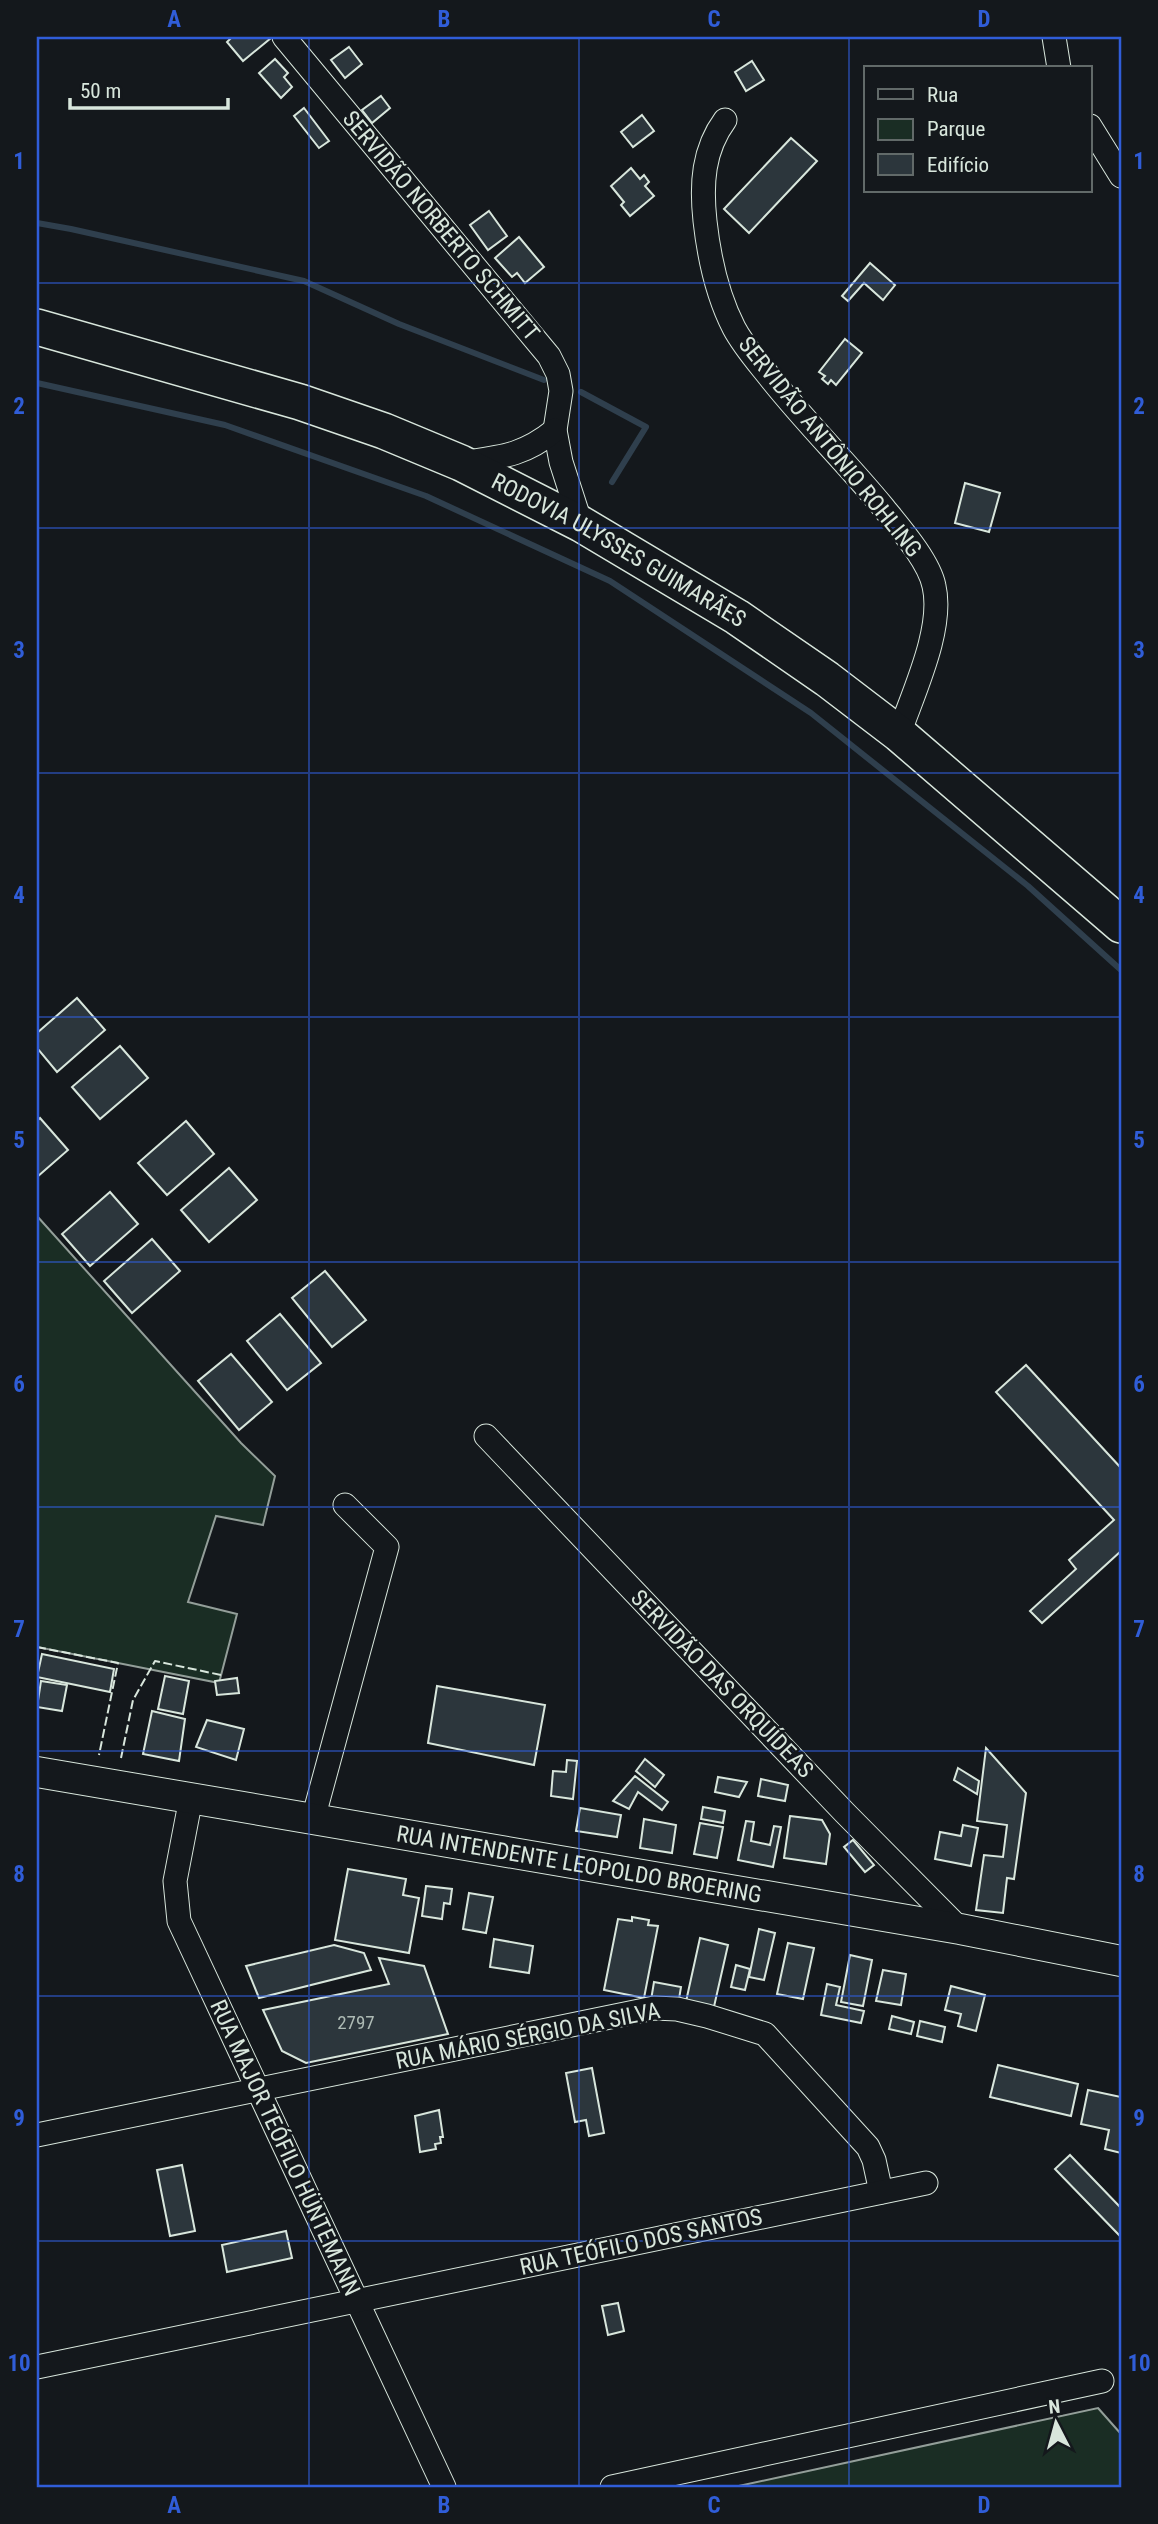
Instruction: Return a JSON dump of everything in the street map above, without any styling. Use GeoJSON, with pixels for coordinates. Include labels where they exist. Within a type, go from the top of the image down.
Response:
{"type":"FeatureCollection","features":[{"type":"Feature","properties":{"kind":"highway"},"geometry":{"type":"LineString","coordinates":[[37,307],[68,314],[163,363]]}},
{"type":"Feature","properties":{"kind":"highway","name":"RODOVIA ULYSSES GUIMARÃES"},"geometry":{"type":"LineString","coordinates":[[37,327],[300,402],[384,431],[460,463],[581,524],[737,617],[827,679],[899,734],[1121,925]]}},
{"type":"Feature","properties":{"kind":"main road","name":"RUA INTENDENTE LEOPOLDO BROERING"},"geometry":{"type":"LineString","coordinates":[[37,1772],[960,1929],[1121,1961]]}},
{"type":"Feature","properties":{"kind":"street","name":"SERVIDÃO NORBERTO SCHMITT"},"geometry":{"type":"LineString","coordinates":[[284,37],[549,356],[558,374],[561,391],[555,430],[566,481],[581,524]]}},
{"type":"Feature","properties":{"kind":"street"},"geometry":{"type":"LineString","coordinates":[[1054,37],[1059,66]]}},
{"type":"Feature","properties":{"kind":"street","name":"SERVIDÃO ANTÔNIO ROHLING"},"geometry":{"type":"LineString","coordinates":[[725,120],[714,137],[706,161],[703,202],[712,265],[734,328],[782,393],[890,515],[926,566],[934,584],[937,601],[927,654],[899,734]]}},
{"type":"Feature","properties":{"kind":"street"},"geometry":{"type":"LineString","coordinates":[[1092,129],[1121,176]]}},
{"type":"Feature","properties":{"kind":"street"},"geometry":{"type":"LineString","coordinates":[[460,463],[514,454],[536,446],[555,430]]}},
{"type":"Feature","properties":{"kind":"street","name":"SERVIDÃO DAS ORQUÍDEAS"},"geometry":{"type":"LineString","coordinates":[[486,1436],[845,1813],[960,1929]]}},
{"type":"Feature","properties":{"kind":"street"},"geometry":{"type":"LineString","coordinates":[[313,1819],[387,1547],[345,1505]]}},
{"type":"Feature","properties":{"kind":"street","name":"RUA MAJOR TEÓFILO HÜNTEMANN"},"geometry":{"type":"LineString","coordinates":[[191,1798],[176,1881],[179,1921],[444,2487]]}},
{"type":"Feature","properties":{"kind":"street","name":"RUA MÁRIO SÉRGIO DA SILVA"},"geometry":{"type":"LineString","coordinates":[[37,2135],[654,2008],[677,2009],[765,2034],[868,2147],[874,2160],[881,2192]]}},
{"type":"Feature","properties":{"kind":"street","name":"RUA TEÓFILO DOS SANTOS"},"geometry":{"type":"LineString","coordinates":[[37,2367],[926,2183]]}},
{"type":"Feature","properties":{"kind":"street"},"geometry":{"type":"LineString","coordinates":[[612,2487],[1102,2381]]}},
{"type":"Feature","properties":{"kind":"green space"},"geometry":{"type":"Polygon","coordinates":[[[37,1216],[241,1443],[275,1476],[263,1525],[216,1516],[188,1602],[237,1614],[219,1683],[37,1647],[37,1216]]]}},
{"type":"Feature","properties":{"kind":"green space"},"geometry":{"type":"Polygon","coordinates":[[[1098,2408],[1121,2434],[1121,2487],[734,2487],[1098,2408]]]}},
{"type":"Feature","properties":{"kind":"building"},"geometry":{"type":"Polygon","coordinates":[[[232,37],[271,38],[243,61],[227,42],[232,37]]]}},
{"type":"Feature","properties":{"kind":"building"},"geometry":{"type":"Polygon","coordinates":[[[349,47],[362,64],[345,78],[331,60],[349,47]]]}},
{"type":"Feature","properties":{"kind":"building"},"geometry":{"type":"Polygon","coordinates":[[[275,59],[288,73],[284,77],[292,87],[281,98],[259,73],[275,59]]]}},
{"type":"Feature","properties":{"kind":"building"},"geometry":{"type":"Polygon","coordinates":[[[752,61],[764,80],[746,91],[735,72],[752,61]]]}},
{"type":"Feature","properties":{"kind":"building"},"geometry":{"type":"Polygon","coordinates":[[[381,96],[390,108],[372,123],[362,110],[381,96]]]}},
{"type":"Feature","properties":{"kind":"building"},"geometry":{"type":"Polygon","coordinates":[[[304,108],[329,141],[319,148],[294,116],[304,108]]]}},
{"type":"Feature","properties":{"kind":"building"},"geometry":{"type":"Polygon","coordinates":[[[642,115],[654,131],[633,147],[621,132],[642,115]]]}},
{"type":"Feature","properties":{"kind":"building"},"geometry":{"type":"Polygon","coordinates":[[[791,138],[817,161],[749,233],[724,209],[791,138]]]}},
{"type":"Feature","properties":{"kind":"building"},"geometry":{"type":"Polygon","coordinates":[[[631,168],[640,179],[644,175],[649,182],[645,186],[654,196],[630,216],[621,205],[624,202],[611,186],[631,168]]]}},
{"type":"Feature","properties":{"kind":"building"},"geometry":{"type":"Polygon","coordinates":[[[489,211],[507,236],[488,250],[470,225],[489,211]]]}},
{"type":"Feature","properties":{"kind":"building"},"geometry":{"type":"Polygon","coordinates":[[[519,237],[544,267],[525,283],[517,273],[512,277],[495,258],[519,237]]]}},
{"type":"Feature","properties":{"kind":"building"},"geometry":{"type":"Polygon","coordinates":[[[870,263],[895,285],[883,300],[864,283],[848,301],[842,296],[870,263]]]}},
{"type":"Feature","properties":{"kind":"building"},"geometry":{"type":"Polygon","coordinates":[[[845,339],[862,353],[836,385],[831,380],[828,384],[822,379],[825,376],[819,372],[845,339]]]}},
{"type":"Feature","properties":{"kind":"building"},"geometry":{"type":"Polygon","coordinates":[[[965,483],[1000,493],[989,532],[955,523],[965,483]]]}},
{"type":"Feature","properties":{"kind":"building"},"geometry":{"type":"Polygon","coordinates":[[[77,998],[105,1030],[57,1072],[37,1048],[37,1033],[77,998]]]}},
{"type":"Feature","properties":{"kind":"building"},"geometry":{"type":"Polygon","coordinates":[[[120,1046],[148,1078],[100,1119],[72,1087],[120,1046]]]}},
{"type":"Feature","properties":{"kind":"building"},"geometry":{"type":"Polygon","coordinates":[[[40,1118],[68,1150],[37,1177],[37,1121],[40,1118]]]}},
{"type":"Feature","properties":{"kind":"building"},"geometry":{"type":"Polygon","coordinates":[[[186,1121],[214,1154],[167,1195],[138,1163],[186,1121]]]}},
{"type":"Feature","properties":{"kind":"building"},"geometry":{"type":"Polygon","coordinates":[[[229,1168],[257,1200],[209,1242],[181,1210],[229,1168]]]}},
{"type":"Feature","properties":{"kind":"building"},"geometry":{"type":"Polygon","coordinates":[[[110,1192],[138,1224],[90,1266],[62,1234],[110,1192]]]}},
{"type":"Feature","properties":{"kind":"building"},"geometry":{"type":"Polygon","coordinates":[[[152,1239],[180,1271],[132,1313],[104,1281],[152,1239]]]}},
{"type":"Feature","properties":{"kind":"building"},"geometry":{"type":"Polygon","coordinates":[[[325,1271],[366,1320],[332,1347],[292,1298],[325,1271]]]}},
{"type":"Feature","properties":{"kind":"building"},"geometry":{"type":"Polygon","coordinates":[[[280,1314],[321,1363],[287,1390],[247,1341],[280,1314]]]}},
{"type":"Feature","properties":{"kind":"building"},"geometry":{"type":"Polygon","coordinates":[[[231,1354],[272,1402],[239,1430],[198,1381],[231,1354]]]}},
{"type":"Feature","properties":{"kind":"building"},"geometry":{"type":"Polygon","coordinates":[[[1026,1365],[1121,1468],[1121,1551],[1042,1623],[1030,1611],[1076,1569],[1069,1560],[1114,1520],[996,1392],[1026,1365]]]}},
{"type":"Feature","properties":{"kind":"building"},"geometry":{"type":"Polygon","coordinates":[[[42,1654],[114,1669],[110,1692],[37,1677],[42,1654]]]}},
{"type":"Feature","properties":{"kind":"building"},"geometry":{"type":"Polygon","coordinates":[[[165,1676],[189,1681],[183,1714],[158,1709],[165,1676]]]}},
{"type":"Feature","properties":{"kind":"building"},"geometry":{"type":"Polygon","coordinates":[[[237,1678],[239,1693],[217,1695],[215,1681],[237,1678]]]}},
{"type":"Feature","properties":{"kind":"building"},"geometry":{"type":"Polygon","coordinates":[[[41,1681],[67,1685],[62,1711],[37,1707],[41,1681]]]}},
{"type":"Feature","properties":{"kind":"building"},"geometry":{"type":"Polygon","coordinates":[[[437,1686],[545,1705],[534,1765],[428,1743],[437,1686]]]}},
{"type":"Feature","properties":{"kind":"building"},"geometry":{"type":"Polygon","coordinates":[[[152,1711],[185,1719],[179,1761],[143,1754],[152,1711]]]}},
{"type":"Feature","properties":{"kind":"building"},"geometry":{"type":"Polygon","coordinates":[[[207,1720],[244,1729],[236,1760],[196,1747],[207,1720]]]}},
{"type":"Feature","properties":{"kind":"building"},"geometry":{"type":"Polygon","coordinates":[[[986,1748],[1026,1793],[1014,1879],[1007,1878],[1003,1913],[976,1910],[984,1855],[1003,1857],[1007,1825],[977,1821],[986,1748]]]}},
{"type":"Feature","properties":{"kind":"building"},"geometry":{"type":"Polygon","coordinates":[[[645,1759],[664,1775],[655,1787],[636,1771],[645,1759]]]}},
{"type":"Feature","properties":{"kind":"building"},"geometry":{"type":"Polygon","coordinates":[[[567,1760],[577,1761],[573,1799],[551,1796],[553,1771],[566,1772],[567,1760]]]}},
{"type":"Feature","properties":{"kind":"building"},"geometry":{"type":"Polygon","coordinates":[[[958,1768],[979,1781],[977,1794],[954,1780],[958,1768]]]}},
{"type":"Feature","properties":{"kind":"building"},"geometry":{"type":"Polygon","coordinates":[[[635,1776],[668,1802],[662,1810],[638,1792],[629,1809],[613,1801],[635,1776]]]}},
{"type":"Feature","properties":{"kind":"building"},"geometry":{"type":"Polygon","coordinates":[[[718,1777],[747,1782],[739,1797],[715,1792],[718,1777]]]}},
{"type":"Feature","properties":{"kind":"building"},"geometry":{"type":"Polygon","coordinates":[[[761,1779],[788,1785],[785,1801],[758,1796],[761,1779]]]}},
{"type":"Feature","properties":{"kind":"building"},"geometry":{"type":"Polygon","coordinates":[[[703,1807],[725,1811],[723,1823],[701,1819],[703,1807]]]}},
{"type":"Feature","properties":{"kind":"building"},"geometry":{"type":"Polygon","coordinates":[[[580,1808],[621,1815],[617,1837],[576,1831],[580,1808]]]}},
{"type":"Feature","properties":{"kind":"building"},"geometry":{"type":"Polygon","coordinates":[[[790,1816],[822,1820],[830,1834],[826,1864],[784,1858],[790,1816]]]}},
{"type":"Feature","properties":{"kind":"building"},"geometry":{"type":"Polygon","coordinates":[[[644,1819],[676,1825],[672,1853],[640,1848],[644,1819]]]}},
{"type":"Feature","properties":{"kind":"building"},"geometry":{"type":"Polygon","coordinates":[[[746,1821],[754,1822],[751,1841],[770,1845],[774,1826],[781,1827],[773,1867],[738,1860],[746,1821]]]}},
{"type":"Feature","properties":{"kind":"building"},"geometry":{"type":"Polygon","coordinates":[[[700,1823],[723,1827],[717,1858],[694,1854],[700,1823]]]}},
{"type":"Feature","properties":{"kind":"building"},"geometry":{"type":"Polygon","coordinates":[[[963,1825],[978,1828],[971,1866],[935,1859],[940,1832],[961,1836],[963,1825]]]}},
{"type":"Feature","properties":{"kind":"building"},"geometry":{"type":"Polygon","coordinates":[[[853,1840],[874,1865],[865,1872],[844,1847],[853,1840]]]}},
{"type":"Feature","properties":{"kind":"building"},"geometry":{"type":"Polygon","coordinates":[[[348,1869],[406,1879],[403,1895],[419,1898],[409,1953],[335,1940],[348,1869]]]}},
{"type":"Feature","properties":{"kind":"building"},"geometry":{"type":"Polygon","coordinates":[[[426,1886],[452,1889],[450,1904],[444,1903],[442,1919],[422,1916],[426,1886]]]}},
{"type":"Feature","properties":{"kind":"building"},"geometry":{"type":"Polygon","coordinates":[[[469,1893],[493,1897],[486,1933],[463,1929],[469,1893]]]}},
{"type":"Feature","properties":{"kind":"building"},"geometry":{"type":"Polygon","coordinates":[[[632,1917],[649,1920],[648,1925],[658,1926],[644,1998],[604,1990],[618,1919],[632,1921],[632,1917]]]}},
{"type":"Feature","properties":{"kind":"building"},"geometry":{"type":"Polygon","coordinates":[[[759,1929],[775,1933],[764,1980],[749,1977],[759,1929]]]}},
{"type":"Feature","properties":{"kind":"building"},"geometry":{"type":"Polygon","coordinates":[[[700,1938],[728,1945],[713,2011],[685,2006],[700,1938]]]}},
{"type":"Feature","properties":{"kind":"building"},"geometry":{"type":"Polygon","coordinates":[[[494,1939],[533,1946],[529,1973],[490,1967],[494,1939]]]}},
{"type":"Feature","properties":{"kind":"building"},"geometry":{"type":"Polygon","coordinates":[[[788,1943],[814,1948],[803,1999],[777,1994],[788,1943]]]}},
{"type":"Feature","properties":{"kind":"building"},"geometry":{"type":"Polygon","coordinates":[[[334,1945],[364,1953],[371,1970],[259,1998],[246,1966],[334,1945]]]}},
{"type":"Feature","properties":{"kind":"building"},"geometry":{"type":"Polygon","coordinates":[[[850,1955],[872,1960],[863,2006],[841,2002],[850,1955]]]}},
{"type":"Feature","properties":{"kind":"building"},"geometry":{"type":"Polygon","coordinates":[[[379,1958],[424,1966],[448,2034],[306,2063],[282,2051],[263,2010],[389,1984],[379,1958]]]}},
{"type":"Feature","properties":{"kind":"building"},"geometry":{"type":"Polygon","coordinates":[[[736,1965],[750,1969],[745,1990],[731,1987],[736,1965]]]}},
{"type":"Feature","properties":{"kind":"building"},"geometry":{"type":"Polygon","coordinates":[[[883,1970],[906,1974],[901,2005],[876,2001],[883,1970]]]}},
{"type":"Feature","properties":{"kind":"building"},"geometry":{"type":"Polygon","coordinates":[[[654,1982],[681,1987],[678,2005],[651,2000],[654,1982]]]}},
{"type":"Feature","properties":{"kind":"building"},"geometry":{"type":"Polygon","coordinates":[[[827,1984],[840,1987],[836,2005],[864,2011],[861,2023],[821,2015],[827,1984]]]}},
{"type":"Feature","properties":{"kind":"building"},"geometry":{"type":"Polygon","coordinates":[[[951,1986],[985,1995],[976,2031],[958,2026],[961,2014],[945,2010],[951,1986]]]}},
{"type":"Feature","properties":{"kind":"building"},"geometry":{"type":"Polygon","coordinates":[[[892,2016],[914,2022],[911,2034],[889,2029],[892,2016]]]}},
{"type":"Feature","properties":{"kind":"building"},"geometry":{"type":"Polygon","coordinates":[[[920,2021],[945,2027],[942,2042],[917,2036],[920,2021]]]}},
{"type":"Feature","properties":{"kind":"building"},"geometry":{"type":"Polygon","coordinates":[[[998,2065],[1078,2084],[1071,2116],[990,2097],[998,2065]]]}},
{"type":"Feature","properties":{"kind":"building"},"geometry":{"type":"Polygon","coordinates":[[[592,2068],[604,2133],[589,2136],[586,2120],[575,2122],[566,2073],[592,2068]]]}},
{"type":"Feature","properties":{"kind":"building"},"geometry":{"type":"Polygon","coordinates":[[[1088,2090],[1121,2097],[1121,2153],[1105,2149],[1109,2130],[1081,2124],[1088,2090]]]}},
{"type":"Feature","properties":{"kind":"building"},"geometry":{"type":"Polygon","coordinates":[[[439,2110],[443,2137],[440,2137],[441,2143],[435,2144],[436,2149],[420,2152],[415,2116],[439,2110]]]}},
{"type":"Feature","properties":{"kind":"building"},"geometry":{"type":"Polygon","coordinates":[[[1070,2155],[1121,2208],[1120,2236],[1055,2169],[1070,2155]]]}},
{"type":"Feature","properties":{"kind":"building"},"geometry":{"type":"Polygon","coordinates":[[[182,2165],[195,2231],[170,2236],[157,2170],[182,2165]]]}},
{"type":"Feature","properties":{"kind":"building"},"geometry":{"type":"Polygon","coordinates":[[[286,2231],[292,2258],[227,2272],[222,2245],[286,2231]]]}},
{"type":"Feature","properties":{"kind":"building"},"geometry":{"type":"Polygon","coordinates":[[[618,2303],[624,2331],[608,2335],[602,2306],[618,2303]]]}},
{"type":"Feature","properties":{"kind":"waterway"},"geometry":{"type":"LineString","coordinates":[[37,223],[304,281],[399,324],[544,380]]}},
{"type":"Feature","properties":{"kind":"waterway"},"geometry":{"type":"LineString","coordinates":[[37,383],[225,425],[426,496],[610,581],[811,713],[1028,886],[1121,970]]}},
{"type":"Feature","properties":{"kind":"waterway"},"geometry":{"type":"LineString","coordinates":[[581,392],[646,427],[612,482]]}},
{"type":"Feature","properties":{"kind":"fence"},"geometry":{"type":"LineString","coordinates":[[37,1647],[118,1663],[99,1755]]}},
{"type":"Feature","properties":{"kind":"fence"},"geometry":{"type":"LineString","coordinates":[[121,1758],[133,1700],[155,1661],[221,1675]]}}]}
